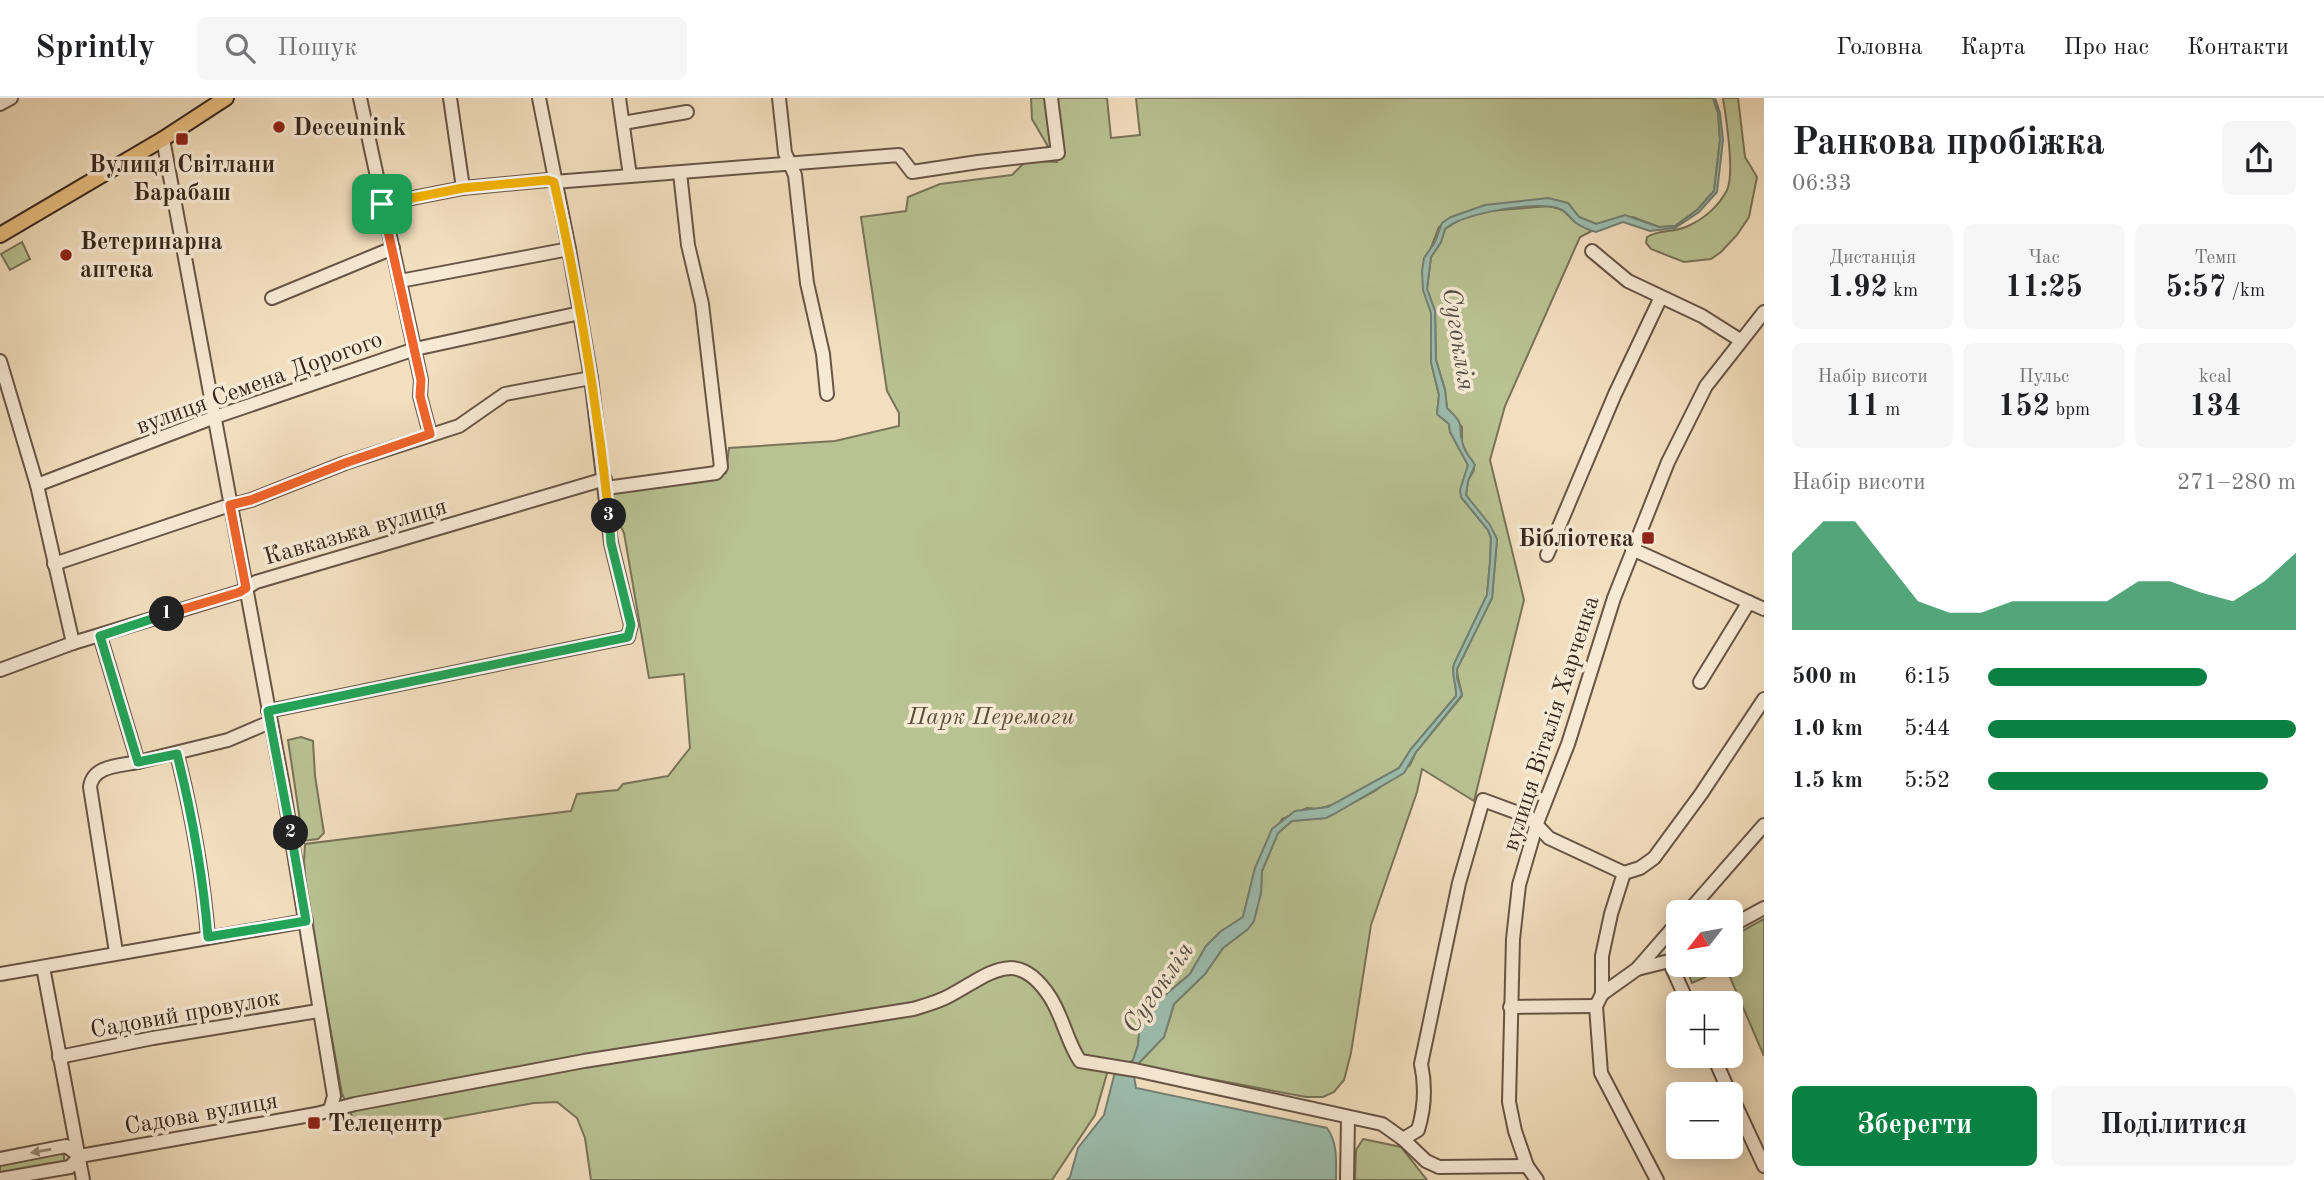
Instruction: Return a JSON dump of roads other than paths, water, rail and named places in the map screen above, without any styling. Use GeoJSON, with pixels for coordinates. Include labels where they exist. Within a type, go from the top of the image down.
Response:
{"type":"FeatureCollection","features":[{"type":"Feature","properties":{"kind":"main road"},"geometry":{"type":"LineString","coordinates":[[0,235],[163,139],[226,98]]}},
{"type":"Feature","properties":{"kind":"street"},"geometry":{"type":"LineString","coordinates":[[0,104],[10,98]]}},
{"type":"Feature","properties":{"kind":"street"},"geometry":{"type":"LineString","coordinates":[[360,98],[415,349],[421,380],[420,396],[430,434]]}},
{"type":"Feature","properties":{"kind":"street"},"geometry":{"type":"LineString","coordinates":[[450,98],[463,188]]}},
{"type":"Feature","properties":{"kind":"street"},"geometry":{"type":"LineString","coordinates":[[116,953],[90,787],[91,778],[96,772],[228,740],[269,717],[628,637],[631,625],[611,543],[592,378],[539,98]]}},
{"type":"Feature","properties":{"kind":"street"},"geometry":{"type":"LineString","coordinates":[[619,98],[630,176]]}},
{"type":"Feature","properties":{"kind":"street"},"geometry":{"type":"LineString","coordinates":[[779,98],[785,153],[794,175],[807,283],[822,354],[827,394]]}},
{"type":"Feature","properties":{"kind":"street"},"geometry":{"type":"LineString","coordinates":[[382,204],[463,188],[548,180],[554,182],[899,155],[912,172],[1058,153],[1051,98]]}},
{"type":"Feature","properties":{"kind":"street"},"geometry":{"type":"LineString","coordinates":[[623,122],[687,112]]}},
{"type":"Feature","properties":{"kind":"street"},"geometry":{"type":"LineString","coordinates":[[163,139],[306,921],[318,1011],[334,1096],[330,1110]]}},
{"type":"Feature","properties":{"kind":"street","name":"Кавказька вулиця"},"geometry":{"type":"LineString","coordinates":[[0,670],[146,619],[240,592],[256,582],[605,484],[716,473],[721,467],[702,304],[688,245],[680,173]]}},
{"type":"Feature","properties":{"kind":"street"},"geometry":{"type":"LineString","coordinates":[[272,298],[393,248]]}},
{"type":"Feature","properties":{"kind":"street"},"geometry":{"type":"LineString","coordinates":[[400,281],[569,249]]}},
{"type":"Feature","properties":{"kind":"street"},"geometry":{"type":"LineString","coordinates":[[1592,251],[1628,281],[1702,316],[1740,340]]}},
{"type":"Feature","properties":{"kind":"street"},"geometry":{"type":"LineString","coordinates":[[1547,555],[1615,394],[1661,297]]}},
{"type":"Feature","properties":{"kind":"street","name":"вулиця Віталія Харченка"},"geometry":{"type":"LineString","coordinates":[[1536,1180],[1527,1167],[1509,1102],[1513,939],[1519,885],[1537,823],[1568,744],[1614,598],[1668,462],[1706,386],[1764,312]]}},
{"type":"Feature","properties":{"kind":"street","name":"вулиця Семена Дорогого"},"geometry":{"type":"LineString","coordinates":[[37,485],[215,417],[415,349],[580,313]]}},
{"type":"Feature","properties":{"kind":"street"},"geometry":{"type":"LineString","coordinates":[[0,361],[37,485],[73,643]]}},
{"type":"Feature","properties":{"kind":"street"},"geometry":{"type":"LineString","coordinates":[[54,564],[251,500],[345,463],[459,426],[505,394],[592,378]]}},
{"type":"Feature","properties":{"kind":"street"},"geometry":{"type":"LineString","coordinates":[[1632,549],[1764,609]]}},
{"type":"Feature","properties":{"kind":"street"},"geometry":{"type":"LineString","coordinates":[[1700,681],[1749,602]]}},
{"type":"Feature","properties":{"kind":"street"},"geometry":{"type":"LineString","coordinates":[[100,636],[138,762]]}},
{"type":"Feature","properties":{"kind":"street"},"geometry":{"type":"LineString","coordinates":[[1402,1139],[1418,1130],[1422,1118],[1425,1082],[1422,1064],[1459,883],[1483,800],[1529,817],[1549,838],[1624,873],[1640,868],[1654,859],[1764,699]]}},
{"type":"Feature","properties":{"kind":"street"},"geometry":{"type":"LineString","coordinates":[[177,754],[191,808],[208,937]]}},
{"type":"Feature","properties":{"kind":"street"},"geometry":{"type":"LineString","coordinates":[[1698,900],[1764,825]]}},
{"type":"Feature","properties":{"kind":"street"},"geometry":{"type":"LineString","coordinates":[[1624,873],[1602,956],[1599,1000],[1601,1073],[1657,1180]]}},
{"type":"Feature","properties":{"kind":"street"},"geometry":{"type":"LineString","coordinates":[[1743,919],[1764,908]]}},
{"type":"Feature","properties":{"kind":"street"},"geometry":{"type":"LineString","coordinates":[[0,974],[306,921]]}},
{"type":"Feature","properties":{"kind":"street"},"geometry":{"type":"LineString","coordinates":[[1510,1007],[1599,1000],[1637,970],[1666,936]]}},
{"type":"Feature","properties":{"kind":"street"},"geometry":{"type":"LineString","coordinates":[[1637,970],[1666,961]]}},
{"type":"Feature","properties":{"kind":"street"},"geometry":{"type":"LineString","coordinates":[[43,967],[83,1180]]}},
{"type":"Feature","properties":{"kind":"street","name":"Садова вулиця"},"geometry":{"type":"LineString","coordinates":[[0,1180],[70,1167],[79,1156],[584,1060],[913,1009],[949,996],[1005,967],[1029,975],[1041,985],[1061,1016],[1080,1061],[1135,1070],[1348,1117]]}},
{"type":"Feature","properties":{"kind":"street","name":"Садовий провулок"},"geometry":{"type":"LineString","coordinates":[[59,1057],[153,1038],[318,1011]]}},
{"type":"Feature","properties":{"kind":"street"},"geometry":{"type":"LineString","coordinates":[[1347,1180],[1348,1117],[1382,1124],[1415,1153],[1440,1167],[1527,1167]]}},
{"type":"Feature","properties":{"kind":"street"},"geometry":{"type":"LineString","coordinates":[[1743,1120],[1764,1166]]}},
{"type":"Feature","properties":{"kind":"street","name":"Садова вулиця"},"geometry":{"type":"LineString","coordinates":[[0,1159],[66,1146],[79,1156]]}},
{"type":"Feature","properties":{"kind":"place","name":"Deceunink"},"geometry":{"type":"Point","coordinates":[279,127]}},
{"type":"Feature","properties":{"kind":"place","name":"Вулиця Світлани Барабаш"},"geometry":{"type":"Point","coordinates":[182,139]}},
{"type":"Feature","properties":{"kind":"place","name":"Ветеринарна аптека"},"geometry":{"type":"Point","coordinates":[66,255]}},
{"type":"Feature","properties":{"kind":"place","name":"Бібліотека"},"geometry":{"type":"Point","coordinates":[1648,538]}},
{"type":"Feature","properties":{"kind":"place","name":"Телецентр"},"geometry":{"type":"Point","coordinates":[314,1123]}},
{"type":"Feature","properties":{"kind":"water label","name":"Сугоклія"},"geometry":{"type":"Point","coordinates":[1460,339]}},
{"type":"Feature","properties":{"kind":"water label","name":"Сугоклія"},"geometry":{"type":"Point","coordinates":[1157,987]}},
{"type":"Feature","properties":{"kind":"park label","name":"Парк Перемоги"},"geometry":{"type":"Point","coordinates":[991,716]}}]}
